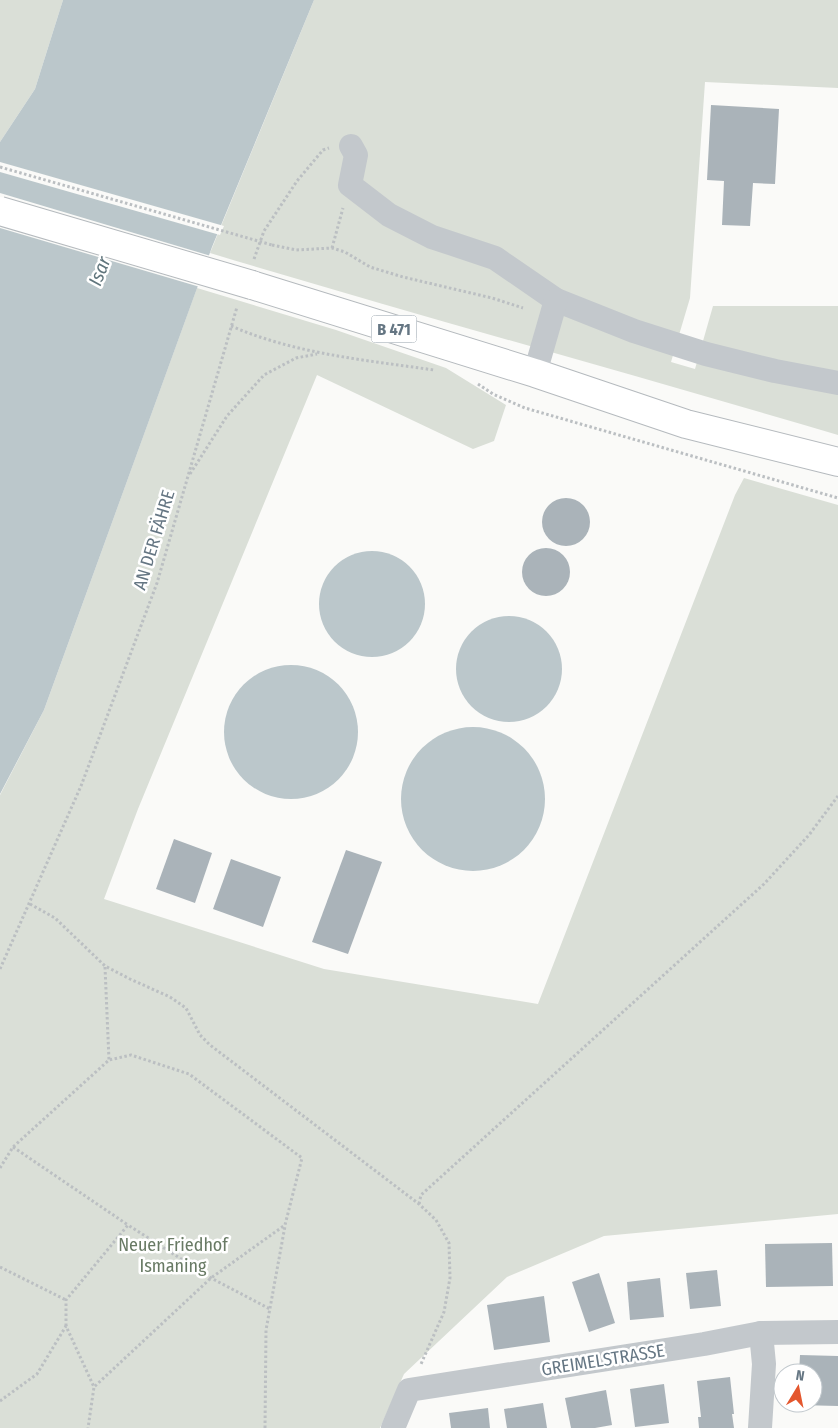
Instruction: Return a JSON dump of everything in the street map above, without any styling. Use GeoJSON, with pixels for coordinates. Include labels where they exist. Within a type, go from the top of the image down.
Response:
{"type":"FeatureCollection","features":[{"type":"Feature","properties":{"kind":"main road","name":"B 471"},"geometry":{"type":"LineString","coordinates":[[0,212],[248,284],[535,373],[686,424],[838,462]]}},
{"type":"Feature","properties":{"kind":"street"},"geometry":{"type":"LineString","coordinates":[[351,146],[356,155],[350,185],[389,215],[432,237],[495,258],[553,309],[706,354],[775,371],[838,383]]}},
{"type":"Feature","properties":{"kind":"street"},"geometry":{"type":"LineString","coordinates":[[535,373],[553,309]]}},
{"type":"Feature","properties":{"kind":"street","name":"GREIMELSTRASSE"},"geometry":{"type":"LineString","coordinates":[[409,1390],[704,1344],[761,1333],[838,1332]]}},
{"type":"Feature","properties":{"kind":"street"},"geometry":{"type":"LineString","coordinates":[[760,1428],[764,1364],[761,1333]]}},
{"type":"Feature","properties":{"kind":"street"},"geometry":{"type":"LineString","coordinates":[[393,1428],[409,1390]]}},
{"type":"Feature","properties":{"kind":"path","name":"AN DER FÄHRE"},"geometry":{"type":"LineString","coordinates":[[0,969],[81,786],[157,583],[231,326],[248,284],[264,231],[297,181],[323,150],[339,143],[351,146]]}},
{"type":"Feature","properties":{"kind":"path"},"geometry":{"type":"LineString","coordinates":[[0,167],[272,245],[296,250],[332,248],[345,252],[370,267],[403,277],[492,298],[553,309]]}},
{"type":"Feature","properties":{"kind":"path"},"geometry":{"type":"LineString","coordinates":[[332,248],[350,185]]}},
{"type":"Feature","properties":{"kind":"path"},"geometry":{"type":"LineString","coordinates":[[231,326],[277,343],[319,353],[442,372]]}},
{"type":"Feature","properties":{"kind":"path"},"geometry":{"type":"LineString","coordinates":[[187,479],[227,416],[264,375],[296,358],[319,353]]}},
{"type":"Feature","properties":{"kind":"path"},"geometry":{"type":"LineString","coordinates":[[475,382],[493,394],[525,408],[838,498]]}},
{"type":"Feature","properties":{"kind":"path"},"geometry":{"type":"LineString","coordinates":[[419,1204],[421,1195],[764,884],[809,835],[838,796]]}},
{"type":"Feature","properties":{"kind":"path"},"geometry":{"type":"LineString","coordinates":[[30,904],[55,918],[105,966],[170,997],[186,1008],[200,1035],[210,1045],[419,1204],[436,1220],[449,1243],[450,1278],[444,1312],[409,1390]]}},
{"type":"Feature","properties":{"kind":"path"},"geometry":{"type":"LineString","coordinates":[[105,966],[109,1060]]}},
{"type":"Feature","properties":{"kind":"path"},"geometry":{"type":"LineString","coordinates":[[0,1168],[13,1147],[109,1060],[131,1055],[189,1074],[302,1158],[285,1226],[266,1330],[265,1428]]}},
{"type":"Feature","properties":{"kind":"path"},"geometry":{"type":"LineString","coordinates":[[13,1147],[128,1225],[211,1278],[270,1309]]}},
{"type":"Feature","properties":{"kind":"path"},"geometry":{"type":"LineString","coordinates":[[88,1428],[94,1386],[66,1326],[66,1300],[128,1225]]}},
{"type":"Feature","properties":{"kind":"path"},"geometry":{"type":"LineString","coordinates":[[94,1386],[211,1278],[285,1226]]}},
{"type":"Feature","properties":{"kind":"path"},"geometry":{"type":"LineString","coordinates":[[0,1267],[66,1300]]}},
{"type":"Feature","properties":{"kind":"path"},"geometry":{"type":"LineString","coordinates":[[0,1401],[37,1374],[66,1326]]}},
{"type":"Feature","properties":{"kind":"green space"},"geometry":{"type":"Polygon","coordinates":[[[0,0],[63,0],[35,89],[0,142],[0,0]]]}},
{"type":"Feature","properties":{"kind":"green space"},"geometry":{"type":"Polygon","coordinates":[[[314,0],[838,0],[838,88],[705,82],[690,298],[671,362],[695,369],[713,306],[838,306],[838,435],[210,253],[314,0]]]}},
{"type":"Feature","properties":{"kind":"green space","name":"Neuer Friedhof Ismaning"},"geometry":{"type":"Polygon","coordinates":[[[197,288],[336,330],[446,368],[506,405],[494,441],[473,449],[317,375],[138,809],[104,899],[324,969],[538,1004],[735,495],[744,478],[838,505],[838,1214],[604,1236],[507,1277],[404,1374],[380,1428],[0,1428],[0,795],[44,710],[197,288]]]}},
{"type":"Feature","properties":{"kind":"water","name":"Isar"},"geometry":{"type":"Polygon","coordinates":[[[63,0],[314,0],[212,247],[44,710],[0,794],[0,142],[35,89],[63,0]]]}},
{"type":"Feature","properties":{"kind":"water"},"geometry":{"type":"Polygon","coordinates":[[[372,551],[392,555],[410,566],[421,584],[425,604],[421,624],[410,642],[392,653],[372,657],[352,653],[334,642],[323,624],[319,604],[323,584],[334,566],[352,555],[372,551]]]}},
{"type":"Feature","properties":{"kind":"water"},"geometry":{"type":"Polygon","coordinates":[[[509,616],[529,620],[547,631],[558,649],[562,669],[558,689],[547,707],[529,718],[509,722],[489,718],[471,707],[460,689],[456,669],[460,649],[471,631],[489,620],[509,616]]]}},
{"type":"Feature","properties":{"kind":"water"},"geometry":{"type":"Polygon","coordinates":[[[291,665],[317,670],[339,684],[353,706],[358,732],[353,758],[339,780],[317,794],[291,799],[265,794],[243,780],[229,758],[224,732],[229,706],[243,684],[265,670],[291,665]]]}},
{"type":"Feature","properties":{"kind":"water"},"geometry":{"type":"Polygon","coordinates":[[[473,727],[500,733],[513,739],[524,748],[533,759],[539,772],[545,799],[539,826],[533,839],[524,850],[513,859],[500,865],[473,871],[446,865],[433,859],[422,850],[413,839],[407,826],[401,799],[407,772],[413,759],[422,748],[433,739],[446,733],[473,727]]]}},
{"type":"Feature","properties":{"kind":"pier"},"geometry":{"type":"Polygon","coordinates":[[[0,162],[224,226],[220,235],[0,172],[0,162]]]}},
{"type":"Feature","properties":{"kind":"pier"},"geometry":{"type":"Polygon","coordinates":[[[0,193],[211,256],[200,287],[0,228],[0,193]]]}},
{"type":"Feature","properties":{"kind":"building"},"geometry":{"type":"Polygon","coordinates":[[[711,105],[779,109],[775,184],[753,183],[750,226],[722,225],[724,181],[707,180],[711,105]]]}},
{"type":"Feature","properties":{"kind":"building"},"geometry":{"type":"Polygon","coordinates":[[[561,498],[571,498],[580,502],[586,508],[590,522],[586,536],[580,542],[571,546],[561,546],[552,542],[546,536],[542,527],[542,517],[546,508],[552,502],[561,498]]]}},
{"type":"Feature","properties":{"kind":"building"},"geometry":{"type":"Polygon","coordinates":[[[541,548],[551,548],[560,552],[566,558],[570,572],[566,586],[560,592],[551,596],[541,596],[532,592],[526,586],[522,577],[522,567],[526,558],[532,552],[541,548]]]}},
{"type":"Feature","properties":{"kind":"building"},"geometry":{"type":"Polygon","coordinates":[[[174,839],[212,853],[195,903],[156,889],[174,839]]]}},
{"type":"Feature","properties":{"kind":"building"},"geometry":{"type":"Polygon","coordinates":[[[346,850],[382,862],[348,954],[312,942],[346,850]]]}},
{"type":"Feature","properties":{"kind":"building"},"geometry":{"type":"Polygon","coordinates":[[[231,859],[281,877],[263,927],[213,909],[231,859]]]}},
{"type":"Feature","properties":{"kind":"building"},"geometry":{"type":"Polygon","coordinates":[[[832,1243],[833,1286],[766,1287],[765,1244],[832,1243]]]}},
{"type":"Feature","properties":{"kind":"building"},"geometry":{"type":"Polygon","coordinates":[[[717,1270],[721,1306],[690,1309],[686,1273],[717,1270]]]}},
{"type":"Feature","properties":{"kind":"building"},"geometry":{"type":"Polygon","coordinates":[[[599,1273],[615,1323],[589,1332],[572,1282],[599,1273]]]}},
{"type":"Feature","properties":{"kind":"building"},"geometry":{"type":"Polygon","coordinates":[[[660,1278],[664,1317],[630,1320],[627,1282],[660,1278]]]}},
{"type":"Feature","properties":{"kind":"building"},"geometry":{"type":"Polygon","coordinates":[[[544,1296],[550,1342],[494,1350],[487,1305],[544,1296]]]}},
{"type":"Feature","properties":{"kind":"building"},"geometry":{"type":"Polygon","coordinates":[[[800,1355],[838,1356],[838,1406],[823,1406],[823,1363],[800,1363],[800,1355]]]}},
{"type":"Feature","properties":{"kind":"building"},"geometry":{"type":"Polygon","coordinates":[[[730,1377],[734,1428],[699,1428],[698,1417],[701,1417],[697,1381],[730,1377]]]}},
{"type":"Feature","properties":{"kind":"building"},"geometry":{"type":"Polygon","coordinates":[[[664,1384],[669,1423],[635,1427],[630,1389],[664,1384]]]}},
{"type":"Feature","properties":{"kind":"building"},"geometry":{"type":"Polygon","coordinates":[[[606,1390],[612,1425],[595,1428],[571,1428],[565,1398],[606,1390]]]}},
{"type":"Feature","properties":{"kind":"building"},"geometry":{"type":"Polygon","coordinates":[[[543,1403],[547,1428],[507,1428],[504,1409],[543,1403]]]}},
{"type":"Feature","properties":{"kind":"building"},"geometry":{"type":"Polygon","coordinates":[[[488,1408],[490,1428],[451,1428],[449,1413],[488,1408]]]}}]}
